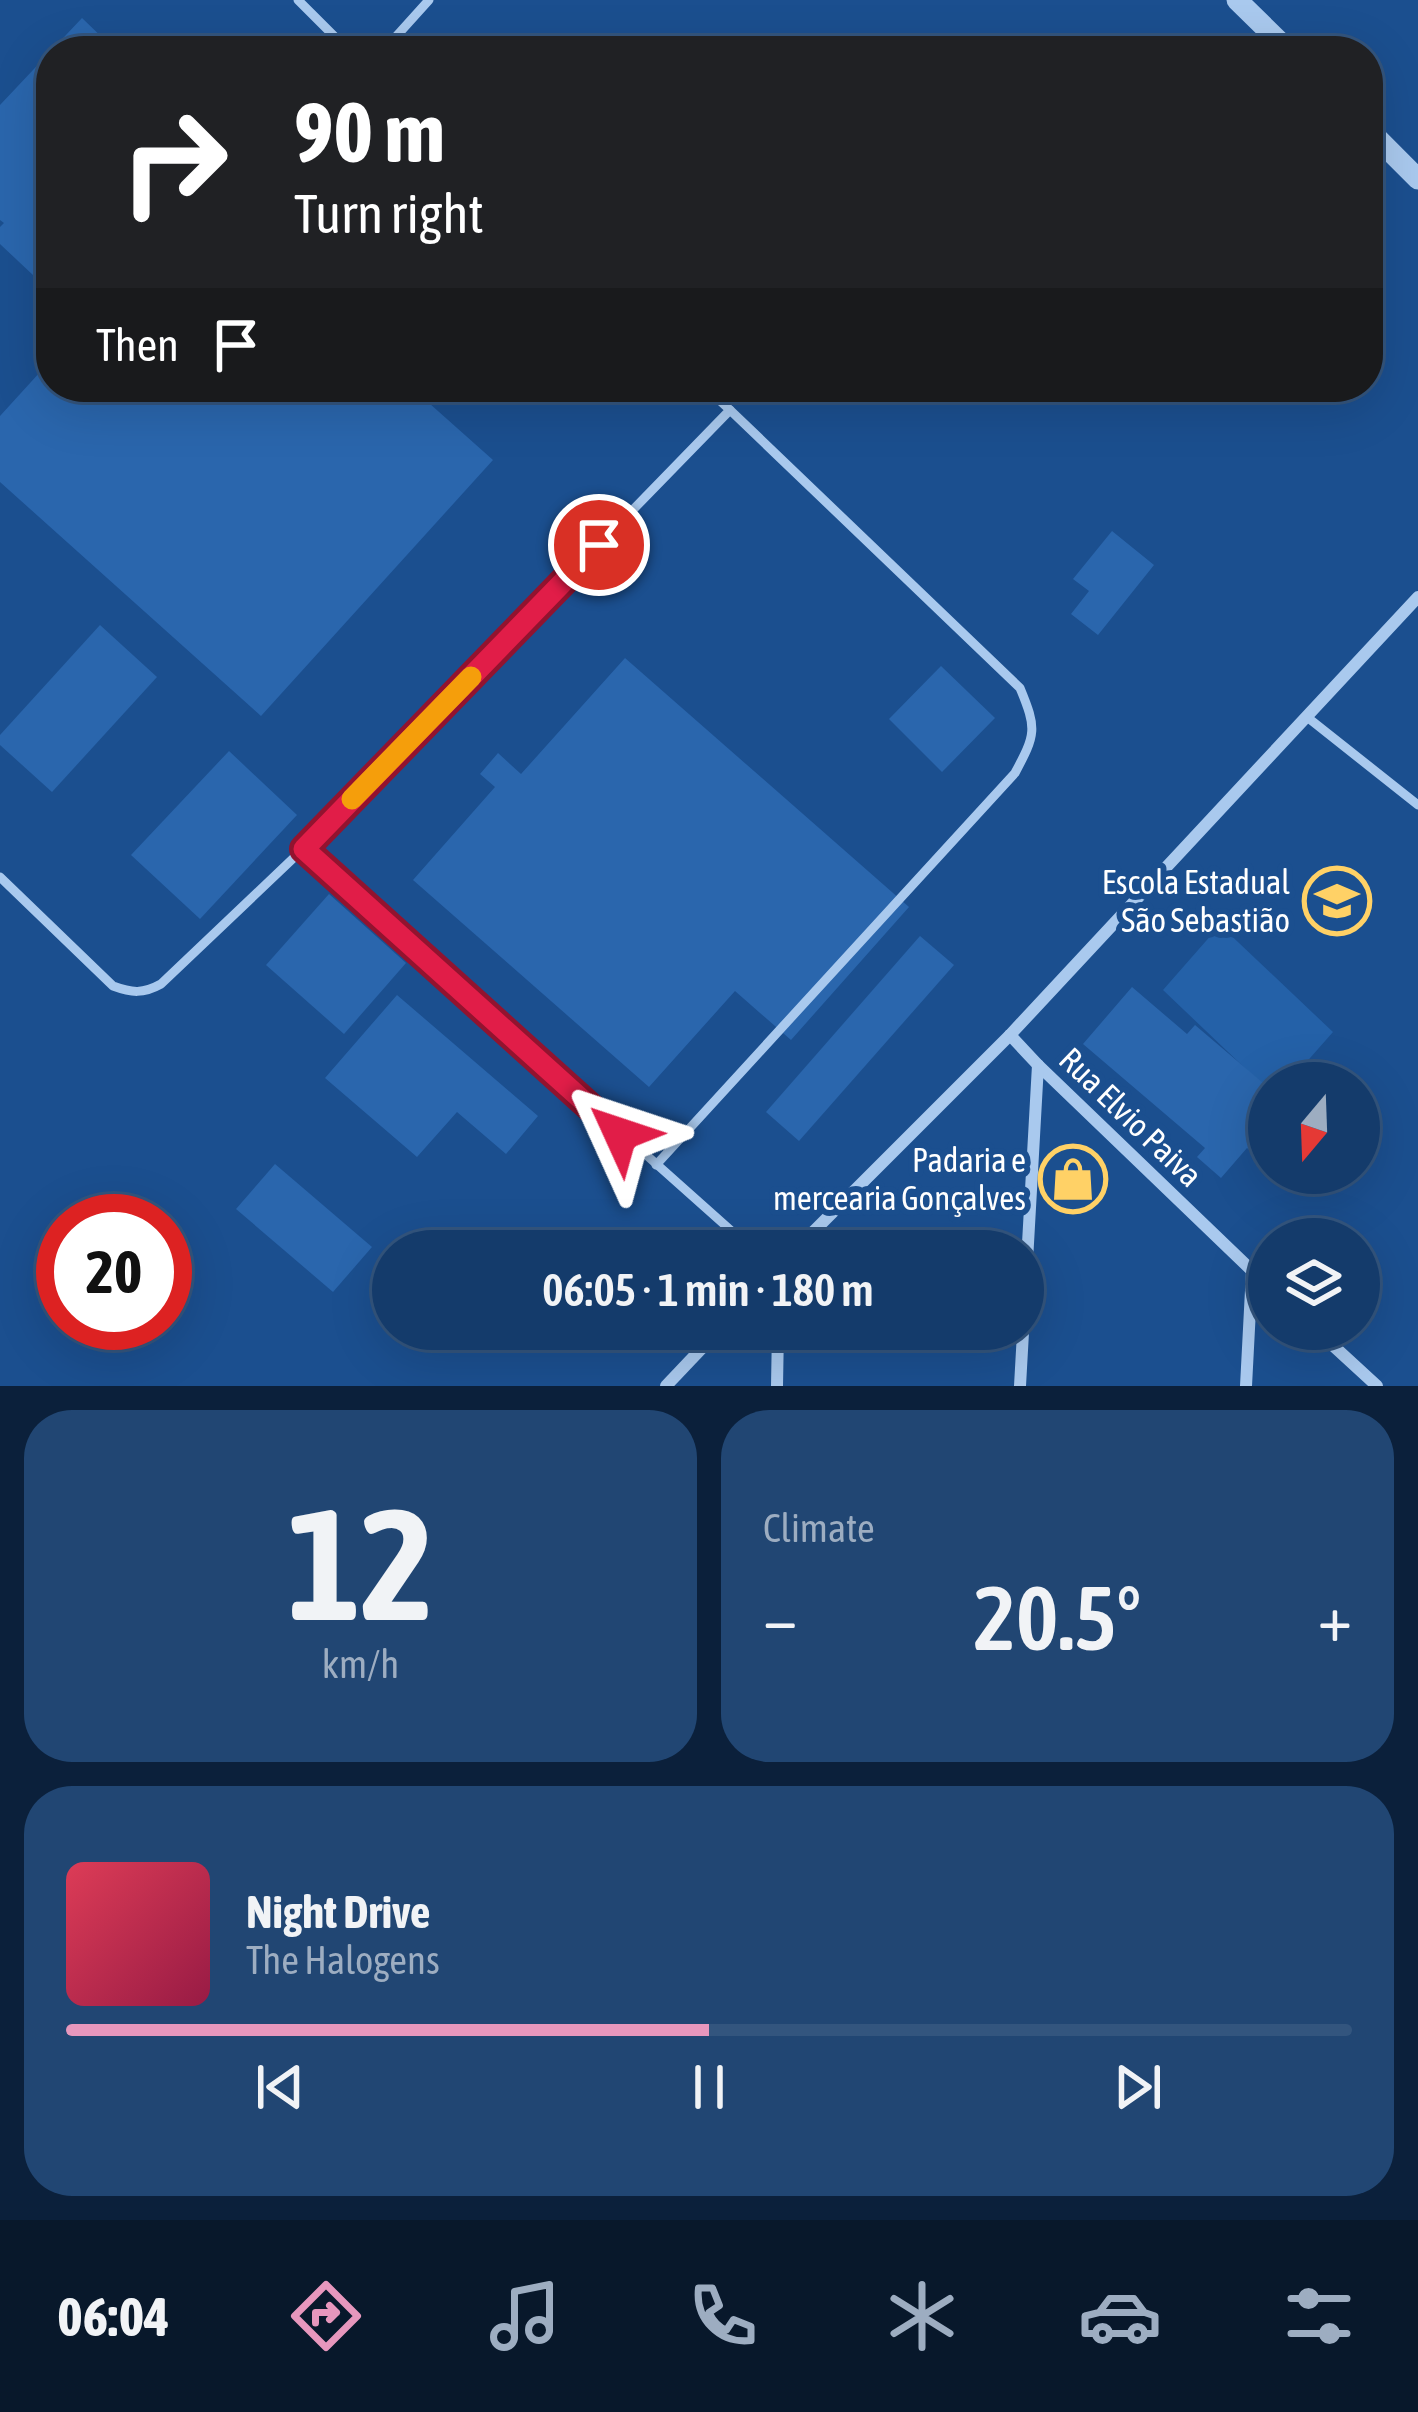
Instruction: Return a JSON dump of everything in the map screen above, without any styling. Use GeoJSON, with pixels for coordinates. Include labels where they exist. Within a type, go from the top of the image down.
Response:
{"type":"FeatureCollection","features":[{"type":"Feature","properties":{"kind":"street"},"geometry":{"type":"LineString","coordinates":[[1238,0],[1274,36]]}},
{"type":"Feature","properties":{"kind":"street"},"geometry":{"type":"LineString","coordinates":[[1383,144],[1418,179]]}},
{"type":"Feature","properties":{"kind":"street"},"geometry":{"type":"LineString","coordinates":[[815,1230],[1010,1035],[1418,597]]}},
{"type":"Feature","properties":{"kind":"street","name":"Rua Elvio Paiva"},"geometry":{"type":"LineString","coordinates":[[1010,1035],[1248,1267]]}},
{"type":"Feature","properties":{"kind":"street"},"geometry":{"type":"LineString","coordinates":[[1020,1386],[1038,1065]]}},
{"type":"Feature","properties":{"kind":"street"},"geometry":{"type":"LineString","coordinates":[[1246,1386],[1248,1348]]}},
{"type":"Feature","properties":{"kind":"street"},"geometry":{"type":"LineString","coordinates":[[666,1386],[700,1350]]}},
{"type":"Feature","properties":{"kind":"street"},"geometry":{"type":"LineString","coordinates":[[778,1350],[778,1386]]}},
{"type":"Feature","properties":{"kind":"street"},"geometry":{"type":"LineString","coordinates":[[1338,1350],[1377,1386]]}},
{"type":"Feature","properties":{"kind":"lane"},"geometry":{"type":"LineString","coordinates":[[298,0],[334,36]]}},
{"type":"Feature","properties":{"kind":"lane"},"geometry":{"type":"LineString","coordinates":[[397,36],[429,0]]}},
{"type":"Feature","properties":{"kind":"lane"},"geometry":{"type":"LineString","coordinates":[[656,1166],[1015,773],[1030,746],[1034,722],[1020,688],[721,402]]}},
{"type":"Feature","properties":{"kind":"lane"},"geometry":{"type":"LineString","coordinates":[[0,877],[113,986],[145,992],[161,984],[304,849],[730,410]]}},
{"type":"Feature","properties":{"kind":"lane"},"geometry":{"type":"LineString","coordinates":[[1307,717],[1418,805]]}},
{"type":"Feature","properties":{"kind":"lane"},"geometry":{"type":"LineString","coordinates":[[304,849],[730,1230]]}},
{"type":"Feature","properties":{"kind":"shaded area"},"geometry":{"type":"Polygon","coordinates":[[[1220,925],[1333,1032],[1307,1062],[1248,1062],[1248,1071],[1163,990],[1220,925]]]}},
{"type":"Feature","properties":{"kind":"building"},"geometry":{"type":"Polygon","coordinates":[[[82,18],[101,36],[65,36],[82,18]]]}},
{"type":"Feature","properties":{"kind":"building"},"geometry":{"type":"Polygon","coordinates":[[[36,67],[34,276],[0,244],[4,223],[0,220],[0,105],[36,67]]]}},
{"type":"Feature","properties":{"kind":"building"},"geometry":{"type":"Polygon","coordinates":[[[36,376],[36,402],[428,402],[493,460],[261,716],[0,482],[0,416],[36,376]]]}},
{"type":"Feature","properties":{"kind":"building"},"geometry":{"type":"Polygon","coordinates":[[[1112,531],[1154,565],[1098,635],[1071,614],[1089,591],[1073,579],[1112,531]]]}},
{"type":"Feature","properties":{"kind":"building"},"geometry":{"type":"Polygon","coordinates":[[[100,625],[157,677],[52,792],[0,745],[0,735],[100,625]]]}},
{"type":"Feature","properties":{"kind":"building"},"geometry":{"type":"Polygon","coordinates":[[[625,658],[909,907],[791,1040],[735,991],[649,1087],[413,880],[495,787],[480,774],[498,753],[521,774],[625,658]]]}},
{"type":"Feature","properties":{"kind":"building"},"geometry":{"type":"Polygon","coordinates":[[[941,666],[995,718],[942,772],[889,719],[941,666]]]}},
{"type":"Feature","properties":{"kind":"building"},"geometry":{"type":"Polygon","coordinates":[[[229,751],[297,815],[200,919],[131,855],[229,751]]]}},
{"type":"Feature","properties":{"kind":"building"},"geometry":{"type":"Polygon","coordinates":[[[329,894],[406,963],[344,1034],[266,965],[329,894]]]}},
{"type":"Feature","properties":{"kind":"building"},"geometry":{"type":"Polygon","coordinates":[[[920,936],[954,965],[799,1141],[766,1112],[920,936]]]}},
{"type":"Feature","properties":{"kind":"building"},"geometry":{"type":"Polygon","coordinates":[[[1132,987],[1187,1034],[1195,1025],[1248,1070],[1248,1149],[1221,1178],[1197,1157],[1205,1148],[1083,1044],[1132,987]]]}},
{"type":"Feature","properties":{"kind":"building"},"geometry":{"type":"Polygon","coordinates":[[[397,995],[538,1116],[506,1154],[457,1112],[417,1157],[325,1078],[397,995]]]}},
{"type":"Feature","properties":{"kind":"building"},"geometry":{"type":"Polygon","coordinates":[[[275,1164],[372,1247],[333,1292],[236,1209],[275,1164]]]}},
{"type":"Feature","properties":{"kind":"slow traffic"},"geometry":{"type":"LineString","coordinates":[[352,799],[471,677]]}},
{"type":"Feature","properties":{"kind":"place","name":"Escola Estadual São Sebastião"},"geometry":{"type":"Point","coordinates":[1337,901]}},
{"type":"Feature","properties":{"kind":"place","name":"Padaria e mercearia Gonçalves"},"geometry":{"type":"Point","coordinates":[1073,1179]}},
{"type":"Feature","properties":{"kind":"route"},"geometry":{"type":"LineString","coordinates":[[599,545],[304,849],[620,1134]]}}]}
